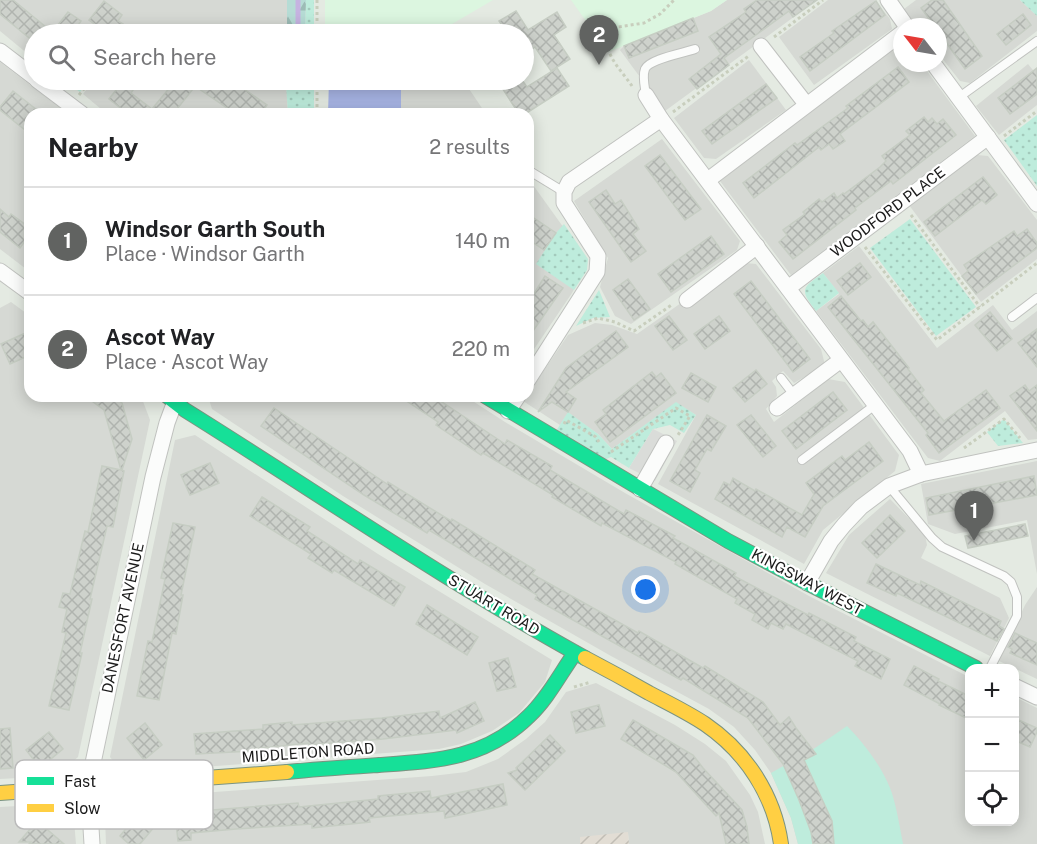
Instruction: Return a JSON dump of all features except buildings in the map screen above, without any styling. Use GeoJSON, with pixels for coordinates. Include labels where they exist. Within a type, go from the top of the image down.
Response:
{"type":"FeatureCollection","features":[{"type":"Feature","properties":{"kind":"street"},"geometry":{"type":"LineString","coordinates":[[888,0],[901,18]]}},
{"type":"Feature","properties":{"kind":"street"},"geometry":{"type":"LineString","coordinates":[[708,180],[893,40]]}},
{"type":"Feature","properties":{"kind":"street"},"geometry":{"type":"LineString","coordinates":[[761,46],[806,104]]}},
{"type":"Feature","properties":{"kind":"street"},"geometry":{"type":"LineString","coordinates":[[0,51],[24,69]]}},
{"type":"Feature","properties":{"kind":"street"},"geometry":{"type":"LineString","coordinates":[[939,72],[1037,204]]}},
{"type":"Feature","properties":{"kind":"street"},"geometry":{"type":"LineString","coordinates":[[51,90],[74,108]]}},
{"type":"Feature","properties":{"kind":"street"},"geometry":{"type":"LineString","coordinates":[[646,95],[662,120],[909,451],[921,474]]}},
{"type":"Feature","properties":{"kind":"street"},"geometry":{"type":"LineString","coordinates":[[534,371],[597,272],[598,256],[564,203],[564,192],[569,182],[662,120]]}},
{"type":"Feature","properties":{"kind":"street","name":"WOODFORD PLACE"},"geometry":{"type":"LineString","coordinates":[[788,288],[902,202],[990,140]]}},
{"type":"Feature","properties":{"kind":"street"},"geometry":{"type":"LineString","coordinates":[[687,300],[757,246]]}},
{"type":"Feature","properties":{"kind":"street"},"geometry":{"type":"LineString","coordinates":[[0,271],[24,289]]}},
{"type":"Feature","properties":{"kind":"street"},"geometry":{"type":"LineString","coordinates":[[777,408],[842,360]]}},
{"type":"Feature","properties":{"kind":"street","name":"DANESFORT AVENUE"},"geometry":{"type":"LineString","coordinates":[[95,760],[153,477],[172,402]]}},
{"type":"Feature","properties":{"kind":"street","name":"STUART ROAD"},"geometry":{"type":"LineString","coordinates":[[177,402],[184,410],[494,607],[699,720],[742,756],[755,774],[770,799],[779,828],[781,844]]}},
{"type":"Feature","properties":{"kind":"street","name":"KINGSWAY WEST"},"geometry":{"type":"LineString","coordinates":[[494,402],[728,541],[966,664]]}},
{"type":"Feature","properties":{"kind":"street"},"geometry":{"type":"LineString","coordinates":[[508,411],[514,402]]}},
{"type":"Feature","properties":{"kind":"street"},"geometry":{"type":"LineString","coordinates":[[640,489],[666,443]]}},
{"type":"Feature","properties":{"kind":"street"},"geometry":{"type":"LineString","coordinates":[[807,583],[831,541],[844,525],[861,507],[889,486],[921,474],[1034,451]]}},
{"type":"Feature","properties":{"kind":"street","name":"MIDDLETON ROAD"},"geometry":{"type":"LineString","coordinates":[[213,777],[432,761],[459,756],[504,735],[528,717],[575,653]]}},
{"type":"Feature","properties":{"kind":"street"},"geometry":{"type":"LineString","coordinates":[[1019,688],[1037,697]]}},
{"type":"Feature","properties":{"kind":"street","name":"MIDDLETON ROAD"},"geometry":{"type":"LineString","coordinates":[[0,793],[15,792]]}},
{"type":"Feature","properties":{"kind":"street","name":"DANESFORT AVENUE"},"geometry":{"type":"LineString","coordinates":[[91,829],[92,844]]}},
{"type":"Feature","properties":{"kind":"lane"},"geometry":{"type":"LineString","coordinates":[[958,98],[1037,41]]}},
{"type":"Feature","properties":{"kind":"lane"},"geometry":{"type":"LineString","coordinates":[[646,95],[645,69],[650,63],[695,50]]}},
{"type":"Feature","properties":{"kind":"lane"},"geometry":{"type":"LineString","coordinates":[[534,174],[564,192]]}},
{"type":"Feature","properties":{"kind":"lane"},"geometry":{"type":"LineString","coordinates":[[1012,317],[1037,298]]}},
{"type":"Feature","properties":{"kind":"lane"},"geometry":{"type":"LineString","coordinates":[[781,378],[794,395]]}},
{"type":"Feature","properties":{"kind":"lane"},"geometry":{"type":"LineString","coordinates":[[802,459],[875,405]]}},
{"type":"Feature","properties":{"kind":"lane"},"geometry":{"type":"LineString","coordinates":[[889,486],[942,547],[1004,576],[1011,582],[1017,597],[1017,616],[993,664]]}},
{"type":"Feature","properties":{"kind":"path"},"geometry":{"type":"LineString","coordinates":[[317,0],[317,24]]}},
{"type":"Feature","properties":{"kind":"path"},"geometry":{"type":"LineString","coordinates":[[646,95],[636,92],[608,52],[607,37],[618,27],[644,23],[652,19],[674,0]]}},
{"type":"Feature","properties":{"kind":"path"},"geometry":{"type":"LineString","coordinates":[[662,120],[823,0]]}},
{"type":"Feature","properties":{"kind":"path"},"geometry":{"type":"LineString","coordinates":[[317,90],[317,108]]}},
{"type":"Feature","properties":{"kind":"path"},"geometry":{"type":"LineString","coordinates":[[990,140],[1037,111]]}},
{"type":"Feature","properties":{"kind":"path"},"geometry":{"type":"LineString","coordinates":[[902,202],[980,307]]}},
{"type":"Feature","properties":{"kind":"path"},"geometry":{"type":"LineString","coordinates":[[857,236],[937,340],[1037,263]]}},
{"type":"Feature","properties":{"kind":"path"},"geometry":{"type":"LineString","coordinates":[[581,324],[598,318],[615,322],[634,331],[678,301],[687,300]]}},
{"type":"Feature","properties":{"kind":"path"},"geometry":{"type":"LineString","coordinates":[[607,454],[676,408],[690,416],[677,437],[666,443]]}},
{"type":"Feature","properties":{"kind":"path"},"geometry":{"type":"LineString","coordinates":[[959,452],[1004,419],[1034,451]]}},
{"type":"Feature","properties":{"kind":"path"},"geometry":{"type":"LineString","coordinates":[[555,438],[566,420],[596,437],[602,446]]}},
{"type":"Feature","properties":{"kind":"path"},"geometry":{"type":"LineString","coordinates":[[566,690],[595,680]]}},
{"type":"Feature","properties":{"kind":"shaded area"},"geometry":{"type":"Polygon","coordinates":[[[0,0],[287,0],[287,24],[24,24],[24,51],[0,31],[0,0]]]}},
{"type":"Feature","properties":{"kind":"shaded area"},"geometry":{"type":"Polygon","coordinates":[[[306,0],[314,0],[314,24],[305,24],[306,0]]]}},
{"type":"Feature","properties":{"kind":"shaded area"},"geometry":{"type":"Polygon","coordinates":[[[325,0],[493,0],[452,24],[325,24],[325,0]]]}},
{"type":"Feature","properties":{"kind":"shaded area"},"geometry":{"type":"Polygon","coordinates":[[[571,0],[727,0],[711,11],[608,52],[571,0]]]}},
{"type":"Feature","properties":{"kind":"shaded area"},"geometry":{"type":"Polygon","coordinates":[[[727,0],[817,0],[665,111],[620,50],[624,46],[711,11],[727,0]]]}},
{"type":"Feature","properties":{"kind":"shaded area"},"geometry":{"type":"Polygon","coordinates":[[[828,0],[875,0],[890,19],[892,29],[814,85],[779,37],[828,0]]]}},
{"type":"Feature","properties":{"kind":"shaded area"},"geometry":{"type":"Polygon","coordinates":[[[916,0],[1020,0],[1037,16],[1037,31],[970,83],[960,81],[947,64],[947,18],[911,18],[904,9],[916,0]]]}},
{"type":"Feature","properties":{"kind":"shaded area"},"geometry":{"type":"Polygon","coordinates":[[[1020,0],[1037,0],[1037,16],[1020,0]]]}},
{"type":"Feature","properties":{"kind":"shaded area"},"geometry":{"type":"Polygon","coordinates":[[[893,50],[893,72],[928,72],[975,136],[791,275],[720,181],[893,50]]]}},
{"type":"Feature","properties":{"kind":"shaded area"},"geometry":{"type":"Polygon","coordinates":[[[749,60],[786,110],[716,159],[704,158],[674,118],[749,60]]]}},
{"type":"Feature","properties":{"kind":"shaded area"},"geometry":{"type":"Polygon","coordinates":[[[0,62],[24,80],[24,90],[37,90],[60,108],[24,108],[24,267],[0,249],[0,62]]]}},
{"type":"Feature","properties":{"kind":"shaded area"},"geometry":{"type":"Polygon","coordinates":[[[1028,64],[1037,75],[1037,105],[999,135],[976,106],[1028,64]]]}},
{"type":"Feature","properties":{"kind":"shaded area"},"geometry":{"type":"Polygon","coordinates":[[[86,90],[287,90],[288,108],[100,108],[83,94],[86,90]]]}},
{"type":"Feature","properties":{"kind":"shaded area"},"geometry":{"type":"Polygon","coordinates":[[[286,90],[314,90],[314,108],[288,108],[286,90]]]}},
{"type":"Feature","properties":{"kind":"shaded area"},"geometry":{"type":"Polygon","coordinates":[[[329,90],[401,90],[401,108],[328,108],[329,90]]]}},
{"type":"Feature","properties":{"kind":"shaded area"},"geometry":{"type":"Polygon","coordinates":[[[401,90],[470,90],[482,108],[396,108],[401,103],[401,90]]]}},
{"type":"Feature","properties":{"kind":"shaded area"},"geometry":{"type":"Polygon","coordinates":[[[1037,115],[1037,186],[1004,140],[1037,115]]]}},
{"type":"Feature","properties":{"kind":"shaded area"},"geometry":{"type":"Polygon","coordinates":[[[662,139],[740,241],[737,250],[631,324],[615,316],[600,287],[608,258],[574,201],[662,139]]]}},
{"type":"Feature","properties":{"kind":"shaded area"},"geometry":{"type":"Polygon","coordinates":[[[977,155],[988,156],[1037,220],[1037,259],[981,302],[909,205],[977,155]]]}},
{"type":"Feature","properties":{"kind":"shaded area"},"geometry":{"type":"Polygon","coordinates":[[[534,186],[584,256],[585,268],[572,293],[534,349],[534,186]]]}},
{"type":"Feature","properties":{"kind":"shaded area"},"geometry":{"type":"Polygon","coordinates":[[[910,219],[976,307],[936,336],[870,248],[910,219]]]}},
{"type":"Feature","properties":{"kind":"shaded area"},"geometry":{"type":"Polygon","coordinates":[[[564,224],[588,259],[587,270],[574,290],[536,264],[564,224]]]}},
{"type":"Feature","properties":{"kind":"shaded area"},"geometry":{"type":"Polygon","coordinates":[[[859,246],[937,348],[993,305],[1012,330],[1037,311],[1037,439],[1028,440],[1005,411],[940,461],[928,458],[816,311],[839,294],[823,273],[859,246]]]}},
{"type":"Feature","properties":{"kind":"shaded area"},"geometry":{"type":"Polygon","coordinates":[[[745,263],[756,264],[821,349],[825,365],[794,383],[783,371],[772,381],[776,387],[777,396],[766,409],[774,422],[828,379],[845,382],[899,455],[895,471],[823,530],[804,564],[658,484],[696,415],[676,403],[612,449],[598,434],[568,413],[560,425],[525,402],[534,402],[534,385],[568,335],[595,323],[612,325],[637,334],[681,303],[689,308],[745,263]]]}},
{"type":"Feature","properties":{"kind":"shaded area"},"geometry":{"type":"Polygon","coordinates":[[[823,273],[839,293],[816,311],[807,298],[805,289],[823,273]]]}},
{"type":"Feature","properties":{"kind":"shaded area"},"geometry":{"type":"Polygon","coordinates":[[[599,290],[610,317],[593,318],[576,326],[599,290]]]}},
{"type":"Feature","properties":{"kind":"shaded area"},"geometry":{"type":"Polygon","coordinates":[[[11,302],[24,312],[24,402],[143,402],[150,420],[78,757],[75,760],[15,760],[15,778],[0,779],[0,308],[11,302]]]}},
{"type":"Feature","properties":{"kind":"shaded area"},"geometry":{"type":"Polygon","coordinates":[[[210,402],[474,402],[625,493],[809,596],[965,675],[965,826],[1019,826],[1019,699],[1037,708],[1037,844],[798,844],[791,818],[771,773],[755,750],[734,727],[709,709],[485,584],[343,496],[212,409],[210,402]]]}},
{"type":"Feature","properties":{"kind":"shaded area"},"geometry":{"type":"Polygon","coordinates":[[[676,402],[696,415],[684,433],[670,425],[653,429],[629,468],[611,457],[604,460],[556,431],[568,412],[598,434],[612,449],[676,402]]]}},
{"type":"Feature","properties":{"kind":"shaded area"},"geometry":{"type":"Polygon","coordinates":[[[1004,419],[1023,443],[998,446],[987,432],[1004,419]]]}},
{"type":"Feature","properties":{"kind":"shaded area"},"geometry":{"type":"Polygon","coordinates":[[[653,429],[677,441],[655,481],[629,468],[653,429]]]}},
{"type":"Feature","properties":{"kind":"shaded area"},"geometry":{"type":"Polygon","coordinates":[[[195,435],[378,554],[552,660],[545,682],[519,713],[492,731],[461,744],[439,749],[213,766],[213,760],[112,760],[110,757],[175,440],[195,435]]]}},
{"type":"Feature","properties":{"kind":"shaded area"},"geometry":{"type":"Polygon","coordinates":[[[1037,461],[1037,574],[1027,520],[955,534],[928,524],[921,484],[1037,461]]]}},
{"type":"Feature","properties":{"kind":"shaded area"},"geometry":{"type":"Polygon","coordinates":[[[890,499],[925,535],[927,545],[921,558],[1000,598],[1009,618],[990,656],[826,573],[849,535],[890,499]]]}},
{"type":"Feature","properties":{"kind":"shaded area"},"geometry":{"type":"Polygon","coordinates":[[[1037,587],[1037,679],[1019,670],[1019,664],[1005,664],[999,661],[1025,605],[1037,587]]]}},
{"type":"Feature","properties":{"kind":"shaded area"},"geometry":{"type":"Polygon","coordinates":[[[596,683],[675,725],[705,744],[726,761],[750,795],[758,812],[765,844],[629,844],[628,833],[580,838],[580,844],[106,844],[105,829],[213,829],[213,792],[466,772],[498,759],[526,739],[545,722],[566,692],[596,683]]]}},
{"type":"Feature","properties":{"kind":"shaded area"},"geometry":{"type":"Polygon","coordinates":[[[847,726],[872,755],[887,780],[903,844],[798,844],[791,818],[771,773],[815,748],[847,726]]]}},
{"type":"Feature","properties":{"kind":"shaded area"},"geometry":{"type":"Polygon","coordinates":[[[15,806],[15,829],[75,829],[76,844],[0,844],[0,807],[15,806]]]}},
{"type":"Feature","properties":{"kind":"shaded area"},"geometry":{"type":"Polygon","coordinates":[[[628,832],[629,844],[580,844],[580,837],[628,832]]]}},
{"type":"Feature","properties":{"kind":"green space"},"geometry":{"type":"Polygon","coordinates":[[[287,0],[306,0],[305,24],[287,24],[287,0]]]}},
{"type":"Feature","properties":{"kind":"waterway"},"geometry":{"type":"LineString","coordinates":[[298,0],[298,24]]}},
{"type":"Feature","properties":{"kind":"traffic: fast"},"geometry":{"type":"LineString","coordinates":[[175,402],[433,568],[585,658]]}},
{"type":"Feature","properties":{"kind":"traffic: fast"},"geometry":{"type":"LineString","coordinates":[[495,402],[728,541],[968,664]]}},
{"type":"Feature","properties":{"kind":"traffic: fast"},"geometry":{"type":"LineString","coordinates":[[287,772],[421,762],[477,749],[495,741],[529,716],[548,694],[575,653]]}},
{"type":"Feature","properties":{"kind":"traffic: slow"},"geometry":{"type":"LineString","coordinates":[[585,658],[684,712],[720,735],[745,761],[765,792],[781,844]]}},
{"type":"Feature","properties":{"kind":"traffic: slow"},"geometry":{"type":"LineString","coordinates":[[213,777],[287,772]]}},
{"type":"Feature","properties":{"kind":"traffic: slow"},"geometry":{"type":"LineString","coordinates":[[0,793],[15,792]]}},
{"type":"Feature","properties":{"kind":"place","name":"Ascot Way"},"geometry":{"type":"Point","coordinates":[599,65]}},
{"type":"Feature","properties":{"kind":"place","name":"Windsor Garth South"},"geometry":{"type":"Point","coordinates":[974,541]}}]}
